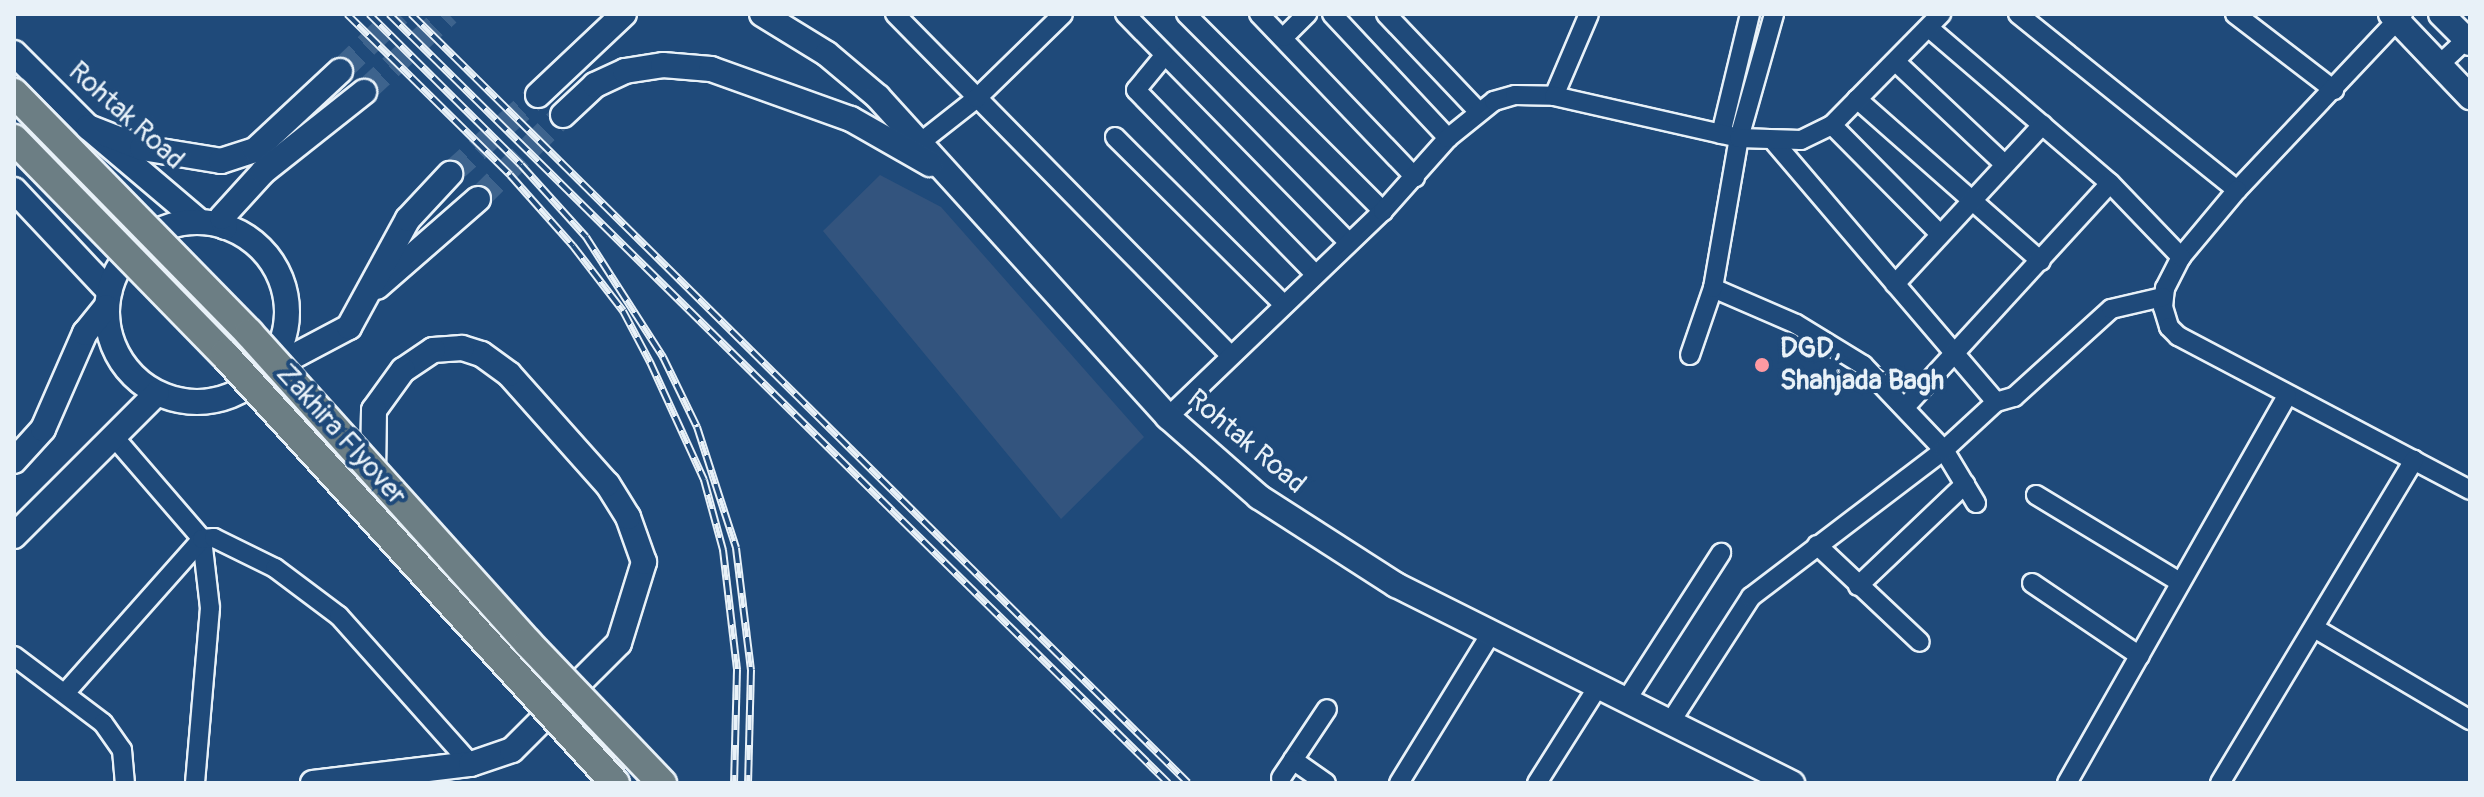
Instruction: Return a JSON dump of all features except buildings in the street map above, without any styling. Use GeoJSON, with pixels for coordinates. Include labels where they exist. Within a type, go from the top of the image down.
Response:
{"type":"FeatureCollection","features":[{"type":"Feature","properties":{"kind":"main road","name":"Zakhira Flyover"},"geometry":{"type":"LineString","coordinates":[[14,93],[249,333],[662,783]]}},
{"type":"Feature","properties":{"kind":"main road","name":"Zakhira Flyover"},"geometry":{"type":"LineString","coordinates":[[14,139],[224,354],[615,783]]}},
{"type":"Feature","properties":{"kind":"street"},"geometry":{"type":"LineString","coordinates":[[538,95],[624,14]]}},
{"type":"Feature","properties":{"kind":"street","name":"Rohtak Road"},"geometry":{"type":"LineString","coordinates":[[762,14],[811,44],[878,97],[1168,417],[1239,481],[1307,530],[1396,585],[1792,783]]}},
{"type":"Feature","properties":{"kind":"street"},"geometry":{"type":"LineString","coordinates":[[795,14],[811,44]]}},
{"type":"Feature","properties":{"kind":"street"},"geometry":{"type":"LineString","coordinates":[[895,14],[1231,356]]}},
{"type":"Feature","properties":{"kind":"street"},"geometry":{"type":"LineString","coordinates":[[921,142],[977,98],[1063,14]]}},
{"type":"Feature","properties":{"kind":"street"},"geometry":{"type":"LineString","coordinates":[[1125,14],[1348,242]]}},
{"type":"Feature","properties":{"kind":"street"},"geometry":{"type":"LineString","coordinates":[[1186,14],[1383,211]]}},
{"type":"Feature","properties":{"kind":"street"},"geometry":{"type":"LineString","coordinates":[[1259,14],[1415,177]]}},
{"type":"Feature","properties":{"kind":"street"},"geometry":{"type":"LineString","coordinates":[[1284,37],[1307,14]]}},
{"type":"Feature","properties":{"kind":"street"},"geometry":{"type":"LineString","coordinates":[[1332,14],[1448,138]]}},
{"type":"Feature","properties":{"kind":"street"},"geometry":{"type":"LineString","coordinates":[[1386,14],[1478,111]]}},
{"type":"Feature","properties":{"kind":"street"},"geometry":{"type":"LineString","coordinates":[[1690,355],[1713,288],[1730,136],[1750,14]]}},
{"type":"Feature","properties":{"kind":"street"},"geometry":{"type":"LineString","coordinates":[[1730,136],[1774,14]]}},
{"type":"Feature","properties":{"kind":"street"},"geometry":{"type":"LineString","coordinates":[[2018,14],[2237,190]]}},
{"type":"Feature","properties":{"kind":"street"},"geometry":{"type":"LineString","coordinates":[[2235,14],[2334,90]]}},
{"type":"Feature","properties":{"kind":"street"},"geometry":{"type":"LineString","coordinates":[[2439,65],[2469,40],[2441,14]]}},
{"type":"Feature","properties":{"kind":"street"},"geometry":{"type":"LineString","coordinates":[[2470,97],[2397,16],[2334,90],[2237,190],[2181,257],[2163,297],[2165,317],[2178,336],[2470,490]]}},
{"type":"Feature","properties":{"kind":"street"},"geometry":{"type":"LineString","coordinates":[[1554,96],[1581,18]]}},
{"type":"Feature","properties":{"kind":"street"},"geometry":{"type":"LineString","coordinates":[[1168,417],[1314,273],[1383,211],[1448,138],[1478,111],[1515,95],[1554,96],[1730,136],[1775,143],[1817,135],[1832,125],[1897,63],[1935,21],[2042,125],[2110,183],[2181,257]]}},
{"type":"Feature","properties":{"kind":"street","name":"Rohtak Road"},"geometry":{"type":"LineString","coordinates":[[14,53],[88,127],[200,222]]}},
{"type":"Feature","properties":{"kind":"street"},"geometry":{"type":"LineString","coordinates":[[1164,56],[1136,89],[1314,273]]}},
{"type":"Feature","properties":{"kind":"street"},"geometry":{"type":"LineString","coordinates":[[1897,63],[2004,164]]}},
{"type":"Feature","properties":{"kind":"street"},"geometry":{"type":"LineString","coordinates":[[563,115],[595,85],[625,71],[663,65],[711,69],[851,119],[959,183]]}},
{"type":"Feature","properties":{"kind":"street"},"geometry":{"type":"LineString","coordinates":[[88,127],[142,148],[221,161],[255,150],[340,71]]}},
{"type":"Feature","properties":{"kind":"street"},"geometry":{"type":"LineString","coordinates":[[225,227],[222,217],[263,172],[364,92]]}},
{"type":"Feature","properties":{"kind":"street"},"geometry":{"type":"LineString","coordinates":[[1857,99],[2041,261]]}},
{"type":"Feature","properties":{"kind":"street"},"geometry":{"type":"LineString","coordinates":[[1832,125],[1939,233]]}},
{"type":"Feature","properties":{"kind":"street"},"geometry":{"type":"LineString","coordinates":[[1895,284],[2042,125]]}},
{"type":"Feature","properties":{"kind":"street"},"geometry":{"type":"LineString","coordinates":[[1115,137],[1284,305]]}},
{"type":"Feature","properties":{"kind":"street"},"geometry":{"type":"LineString","coordinates":[[263,172],[266,140]]}},
{"type":"Feature","properties":{"kind":"street"},"geometry":{"type":"LineString","coordinates":[[1775,143],[1954,358],[1996,402]]}},
{"type":"Feature","properties":{"kind":"street"},"geometry":{"type":"LineString","coordinates":[[14,190],[107,299],[118,357],[157,393],[203,402],[237,392],[266,371],[349,327],[408,219],[450,174]]}},
{"type":"Feature","properties":{"kind":"street"},"geometry":{"type":"LineString","coordinates":[[1906,406],[1954,358],[2110,183]]}},
{"type":"Feature","properties":{"kind":"street"},"geometry":{"type":"LineString","coordinates":[[369,293],[478,199]]}},
{"type":"Feature","properties":{"kind":"street"},"geometry":{"type":"LineString","coordinates":[[14,461],[43,429],[85,333],[107,299],[121,263],[142,240],[169,226],[200,222],[225,227],[251,240],[271,261],[284,288],[284,331],[266,371]]}},
{"type":"Feature","properties":{"kind":"street"},"geometry":{"type":"LineString","coordinates":[[1713,288],[1831,343],[1906,406],[1944,450],[1976,503]]}},
{"type":"Feature","properties":{"kind":"street"},"geometry":{"type":"LineString","coordinates":[[1671,721],[1751,597],[1944,450],[1996,402],[2014,397],[2111,309],[2163,297]]}},
{"type":"Feature","properties":{"kind":"street"},"geometry":{"type":"LineString","coordinates":[[313,783],[471,764],[512,750],[581,685],[619,643],[644,562],[628,517],[607,484],[509,374],[481,354],[462,348],[418,358],[387,388],[374,410],[373,471]]}},
{"type":"Feature","properties":{"kind":"street"},"geometry":{"type":"LineString","coordinates":[[14,536],[157,393]]}},
{"type":"Feature","properties":{"kind":"street"},"geometry":{"type":"LineString","coordinates":[[2067,783],[2140,656],[2178,581],[2287,396]]}},
{"type":"Feature","properties":{"kind":"street"},"geometry":{"type":"LineString","coordinates":[[114,437],[202,539],[210,608],[195,783]]}},
{"type":"Feature","properties":{"kind":"street"},"geometry":{"type":"LineString","coordinates":[[2220,783],[2316,629],[2414,460]]}},
{"type":"Feature","properties":{"kind":"street"},"geometry":{"type":"LineString","coordinates":[[1858,586],[1965,484]]}},
{"type":"Feature","properties":{"kind":"street"},"geometry":{"type":"LineString","coordinates":[[2036,495],[2178,581]]}},
{"type":"Feature","properties":{"kind":"street"},"geometry":{"type":"LineString","coordinates":[[202,539],[228,543],[275,568],[339,616],[471,764]]}},
{"type":"Feature","properties":{"kind":"street"},"geometry":{"type":"LineString","coordinates":[[66,692],[202,539]]}},
{"type":"Feature","properties":{"kind":"street"},"geometry":{"type":"LineString","coordinates":[[1817,545],[1920,642]]}},
{"type":"Feature","properties":{"kind":"street"},"geometry":{"type":"LineString","coordinates":[[1627,699],[1721,553]]}},
{"type":"Feature","properties":{"kind":"street"},"geometry":{"type":"LineString","coordinates":[[2032,583],[2140,656]]}},
{"type":"Feature","properties":{"kind":"street"},"geometry":{"type":"LineString","coordinates":[[2316,629],[2470,720]]}},
{"type":"Feature","properties":{"kind":"street"},"geometry":{"type":"LineString","coordinates":[[1399,783],[1492,632]]}},
{"type":"Feature","properties":{"kind":"street"},"geometry":{"type":"LineString","coordinates":[[14,656],[66,692],[103,723],[122,750],[125,783]]}},
{"type":"Feature","properties":{"kind":"street"},"geometry":{"type":"LineString","coordinates":[[1537,783],[1599,685]]}},
{"type":"Feature","properties":{"kind":"street"},"geometry":{"type":"LineString","coordinates":[[1281,778],[1327,709]]}},
{"type":"Feature","properties":{"kind":"street"},"geometry":{"type":"LineString","coordinates":[[1293,760],[1326,783]]}},
{"type":"Feature","properties":{"kind":"shaded area"},"geometry":{"type":"Polygon","coordinates":[[[880,175],[941,207],[1144,437],[1061,519],[823,231],[880,175]]]}},
{"type":"Feature","properties":{"kind":"tunnel"},"geometry":{"type":"LineString","coordinates":[[340,71],[399,14]]}},
{"type":"Feature","properties":{"kind":"tunnel"},"geometry":{"type":"LineString","coordinates":[[364,92],[448,14]]}},
{"type":"Feature","properties":{"kind":"tunnel"},"geometry":{"type":"LineString","coordinates":[[450,174],[538,95]]}},
{"type":"Feature","properties":{"kind":"tunnel"},"geometry":{"type":"LineString","coordinates":[[478,199],[563,115]]}},
{"type":"Feature","properties":{"kind":"railway"},"geometry":{"type":"LineString","coordinates":[[347,14],[510,175],[573,246],[623,311],[650,362],[704,480],[723,550],[737,670],[734,783]]}},
{"type":"Feature","properties":{"kind":"railway"},"geometry":{"type":"LineString","coordinates":[[369,14],[521,165],[586,237],[663,357],[697,427],[736,548],[751,670],[748,783]]}},
{"type":"Feature","properties":{"kind":"railway"},"geometry":{"type":"LineString","coordinates":[[389,14],[1168,783]]}},
{"type":"Feature","properties":{"kind":"railway"},"geometry":{"type":"LineString","coordinates":[[411,14],[1188,783]]}},
{"type":"Feature","properties":{"kind":"place","name":"DGD, Shahjada Bagh"},"geometry":{"type":"Point","coordinates":[1762,365]}}]}
